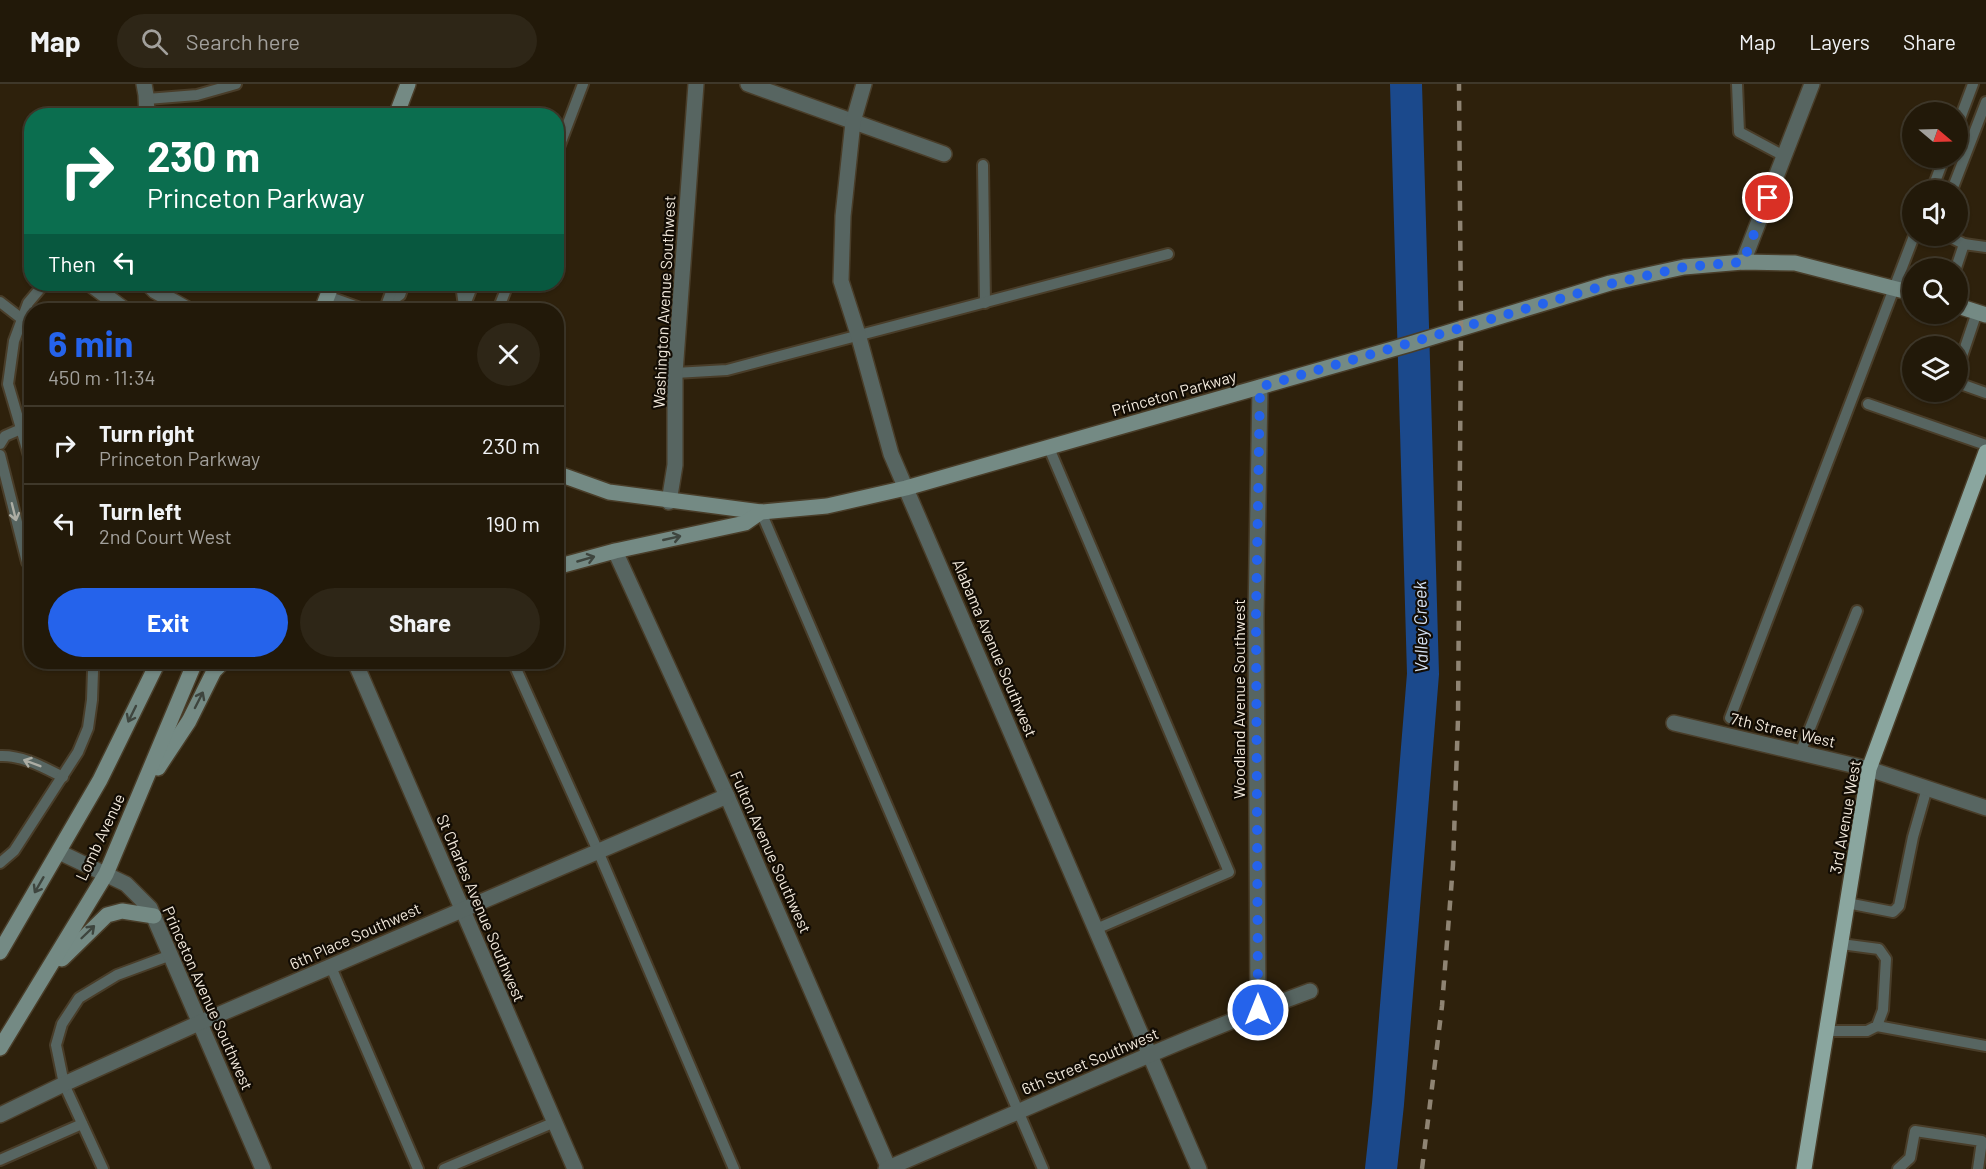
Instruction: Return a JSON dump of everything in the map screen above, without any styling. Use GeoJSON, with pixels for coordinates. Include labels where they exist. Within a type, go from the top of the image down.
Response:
{"type":"FeatureCollection","features":[{"type":"Feature","properties":{"kind":"main road"},"geometry":{"type":"LineString","coordinates":[[401,108],[408,84]]}},
{"type":"Feature","properties":{"kind":"main road","name":"Princeton Parkway"},"geometry":{"type":"LineString","coordinates":[[564,565],[615,551],[745,523],[761,512],[827,506],[906,488],[1366,357],[1610,284],[1684,267],[1743,262],[1795,263],[1902,289]]}},
{"type":"Feature","properties":{"kind":"main road","name":"3rd Avenue West"},"geometry":{"type":"LineString","coordinates":[[1804,1169],[1869,769],[1986,452]]}},
{"type":"Feature","properties":{"kind":"main road"},"geometry":{"type":"LineString","coordinates":[[564,476],[609,492],[669,502],[761,512]]}},
{"type":"Feature","properties":{"kind":"main road","name":"Lomb Avenue"},"geometry":{"type":"LineString","coordinates":[[2,947],[100,780],[155,669]]}},
{"type":"Feature","properties":{"kind":"main road","name":"Lomb Avenue"},"geometry":{"type":"LineString","coordinates":[[0,1048],[106,874],[192,669]]}},
{"type":"Feature","properties":{"kind":"main road"},"geometry":{"type":"LineString","coordinates":[[136,804],[189,721],[217,669]]}},
{"type":"Feature","properties":{"kind":"main road"},"geometry":{"type":"LineString","coordinates":[[35,991],[68,952],[107,915],[122,911],[153,916]]}},
{"type":"Feature","properties":{"kind":"street","name":"Washington Avenue Southwest"},"geometry":{"type":"LineString","coordinates":[[669,502],[675,465],[675,374],[696,84]]}},
{"type":"Feature","properties":{"kind":"street","name":"Alabama Avenue Southwest"},"geometry":{"type":"LineString","coordinates":[[864,84],[853,122],[843,216],[841,281],[891,454],[1199,1169]]}},
{"type":"Feature","properties":{"kind":"street"},"geometry":{"type":"LineString","coordinates":[[1743,262],[1812,84]]}},
{"type":"Feature","properties":{"kind":"street"},"geometry":{"type":"LineString","coordinates":[[755,85],[944,154]]}},
{"type":"Feature","properties":{"kind":"street"},"geometry":{"type":"LineString","coordinates":[[145,91],[146,108]]}},
{"type":"Feature","properties":{"kind":"street"},"geometry":{"type":"LineString","coordinates":[[99,291],[116,303]]}},
{"type":"Feature","properties":{"kind":"street"},"geometry":{"type":"LineString","coordinates":[[155,291],[173,303]]}},
{"type":"Feature","properties":{"kind":"street","name":"Woodland Avenue Southwest"},"geometry":{"type":"LineString","coordinates":[[1258,1010],[1256,616],[1260,387]]}},
{"type":"Feature","properties":{"kind":"street","name":"Fulton Avenue Southwest"},"geometry":{"type":"LineString","coordinates":[[615,551],[727,796],[888,1169]]}},
{"type":"Feature","properties":{"kind":"street","name":"St Charles Avenue Southwest"},"geometry":{"type":"LineString","coordinates":[[358,669],[575,1169]]}},
{"type":"Feature","properties":{"kind":"street","name":"7th Street West"},"geometry":{"type":"LineString","coordinates":[[1674,723],[1869,769],[1986,808]]}},
{"type":"Feature","properties":{"kind":"street","name":"6th Place Southwest"},"geometry":{"type":"LineString","coordinates":[[0,1115],[199,1023],[727,796]]}},
{"type":"Feature","properties":{"kind":"street","name":"Princeton Avenue Southwest"},"geometry":{"type":"LineString","coordinates":[[58,852],[126,884],[150,908],[263,1169]]}},
{"type":"Feature","properties":{"kind":"street","name":"6th Street Southwest"},"geometry":{"type":"LineString","coordinates":[[888,1169],[1150,1054],[1310,991]]}},
{"type":"Feature","properties":{"kind":"lane"},"geometry":{"type":"LineString","coordinates":[[145,91],[197,95],[236,84]]}},
{"type":"Feature","properties":{"kind":"lane"},"geometry":{"type":"LineString","coordinates":[[564,134],[583,84]]}},
{"type":"Feature","properties":{"kind":"lane"},"geometry":{"type":"LineString","coordinates":[[1737,84],[1739,132],[1784,156]]}},
{"type":"Feature","properties":{"kind":"lane"},"geometry":{"type":"LineString","coordinates":[[1966,102],[1973,84]]}},
{"type":"Feature","properties":{"kind":"lane"},"geometry":{"type":"LineString","coordinates":[[1956,180],[1986,102]]}},
{"type":"Feature","properties":{"kind":"lane"},"geometry":{"type":"LineString","coordinates":[[983,165],[985,303]]}},
{"type":"Feature","properties":{"kind":"lane"},"geometry":{"type":"LineString","coordinates":[[1968,245],[1986,247]]}},
{"type":"Feature","properties":{"kind":"lane"},"geometry":{"type":"LineString","coordinates":[[1730,718],[1910,246]]}},
{"type":"Feature","properties":{"kind":"lane"},"geometry":{"type":"LineString","coordinates":[[675,374],[726,370],[1168,254]]}},
{"type":"Feature","properties":{"kind":"lane"},"geometry":{"type":"LineString","coordinates":[[28,303],[38,291]]}},
{"type":"Feature","properties":{"kind":"lane"},"geometry":{"type":"LineString","coordinates":[[332,291],[353,303]]}},
{"type":"Feature","properties":{"kind":"lane"},"geometry":{"type":"LineString","coordinates":[[391,303],[401,291]]}},
{"type":"Feature","properties":{"kind":"lane"},"geometry":{"type":"LineString","coordinates":[[0,302],[22,319]]}},
{"type":"Feature","properties":{"kind":"lane"},"geometry":{"type":"LineString","coordinates":[[24,314],[14,341],[8,384],[24,439]]}},
{"type":"Feature","properties":{"kind":"lane"},"geometry":{"type":"LineString","coordinates":[[1968,345],[1981,314]]}},
{"type":"Feature","properties":{"kind":"lane"},"geometry":{"type":"LineString","coordinates":[[1968,387],[1986,393]]}},
{"type":"Feature","properties":{"kind":"lane"},"geometry":{"type":"LineString","coordinates":[[1868,404],[1986,445]]}},
{"type":"Feature","properties":{"kind":"lane"},"geometry":{"type":"LineString","coordinates":[[0,444],[8,434],[21,429]]}},
{"type":"Feature","properties":{"kind":"lane"},"geometry":{"type":"LineString","coordinates":[[1049,448],[1228,872],[1096,929]]}},
{"type":"Feature","properties":{"kind":"lane"},"geometry":{"type":"LineString","coordinates":[[0,455],[24,550]]}},
{"type":"Feature","properties":{"kind":"lane"},"geometry":{"type":"LineString","coordinates":[[761,512],[1043,1169]]}},
{"type":"Feature","properties":{"kind":"lane"},"geometry":{"type":"LineString","coordinates":[[1800,753],[1857,611]]}},
{"type":"Feature","properties":{"kind":"lane"},"geometry":{"type":"LineString","coordinates":[[0,863],[14,851],[78,752],[88,728],[92,669]]}},
{"type":"Feature","properties":{"kind":"lane"},"geometry":{"type":"LineString","coordinates":[[516,669],[598,851],[734,1169]]}},
{"type":"Feature","properties":{"kind":"lane"},"geometry":{"type":"LineString","coordinates":[[0,756],[18,758],[63,777]]}},
{"type":"Feature","properties":{"kind":"lane"},"geometry":{"type":"LineString","coordinates":[[1847,903],[1893,912],[1899,906],[1913,837],[1927,788]]}},
{"type":"Feature","properties":{"kind":"lane"},"geometry":{"type":"LineString","coordinates":[[1841,944],[1880,949],[1886,959],[1883,1010],[1877,1026]]}},
{"type":"Feature","properties":{"kind":"lane"},"geometry":{"type":"LineString","coordinates":[[103,1169],[64,1084],[56,1045],[62,1024],[79,998],[117,975],[171,955]]}},
{"type":"Feature","properties":{"kind":"lane"},"geometry":{"type":"LineString","coordinates":[[331,967],[418,1169]]}},
{"type":"Feature","properties":{"kind":"lane"},"geometry":{"type":"LineString","coordinates":[[1827,1031],[1868,1031],[1877,1026],[1986,1046]]}},
{"type":"Feature","properties":{"kind":"lane"},"geometry":{"type":"LineString","coordinates":[[444,1169],[555,1122]]}},
{"type":"Feature","properties":{"kind":"lane"},"geometry":{"type":"LineString","coordinates":[[0,1160],[82,1124]]}},
{"type":"Feature","properties":{"kind":"lane"},"geometry":{"type":"LineString","coordinates":[[1898,1169],[1910,1158],[1915,1131],[1982,1141],[1978,1169]]}},
{"type":"Feature","properties":{"kind":"waterway","name":"Valley Creek"},"geometry":{"type":"LineString","coordinates":[[1381,1169],[1423,674],[1406,84]]}},
{"type":"Feature","properties":{"kind":"railway"},"geometry":{"type":"LineString","coordinates":[[1422,1169],[1442,1006],[1453,865],[1458,719],[1461,328],[1459,84]]}},
{"type":"Feature","properties":{"kind":"route"},"geometry":{"type":"LineString","coordinates":[[1258,1010],[1256,514],[1260,387],[1610,284],[1684,267],[1743,262],[1768,198]]}}]}
